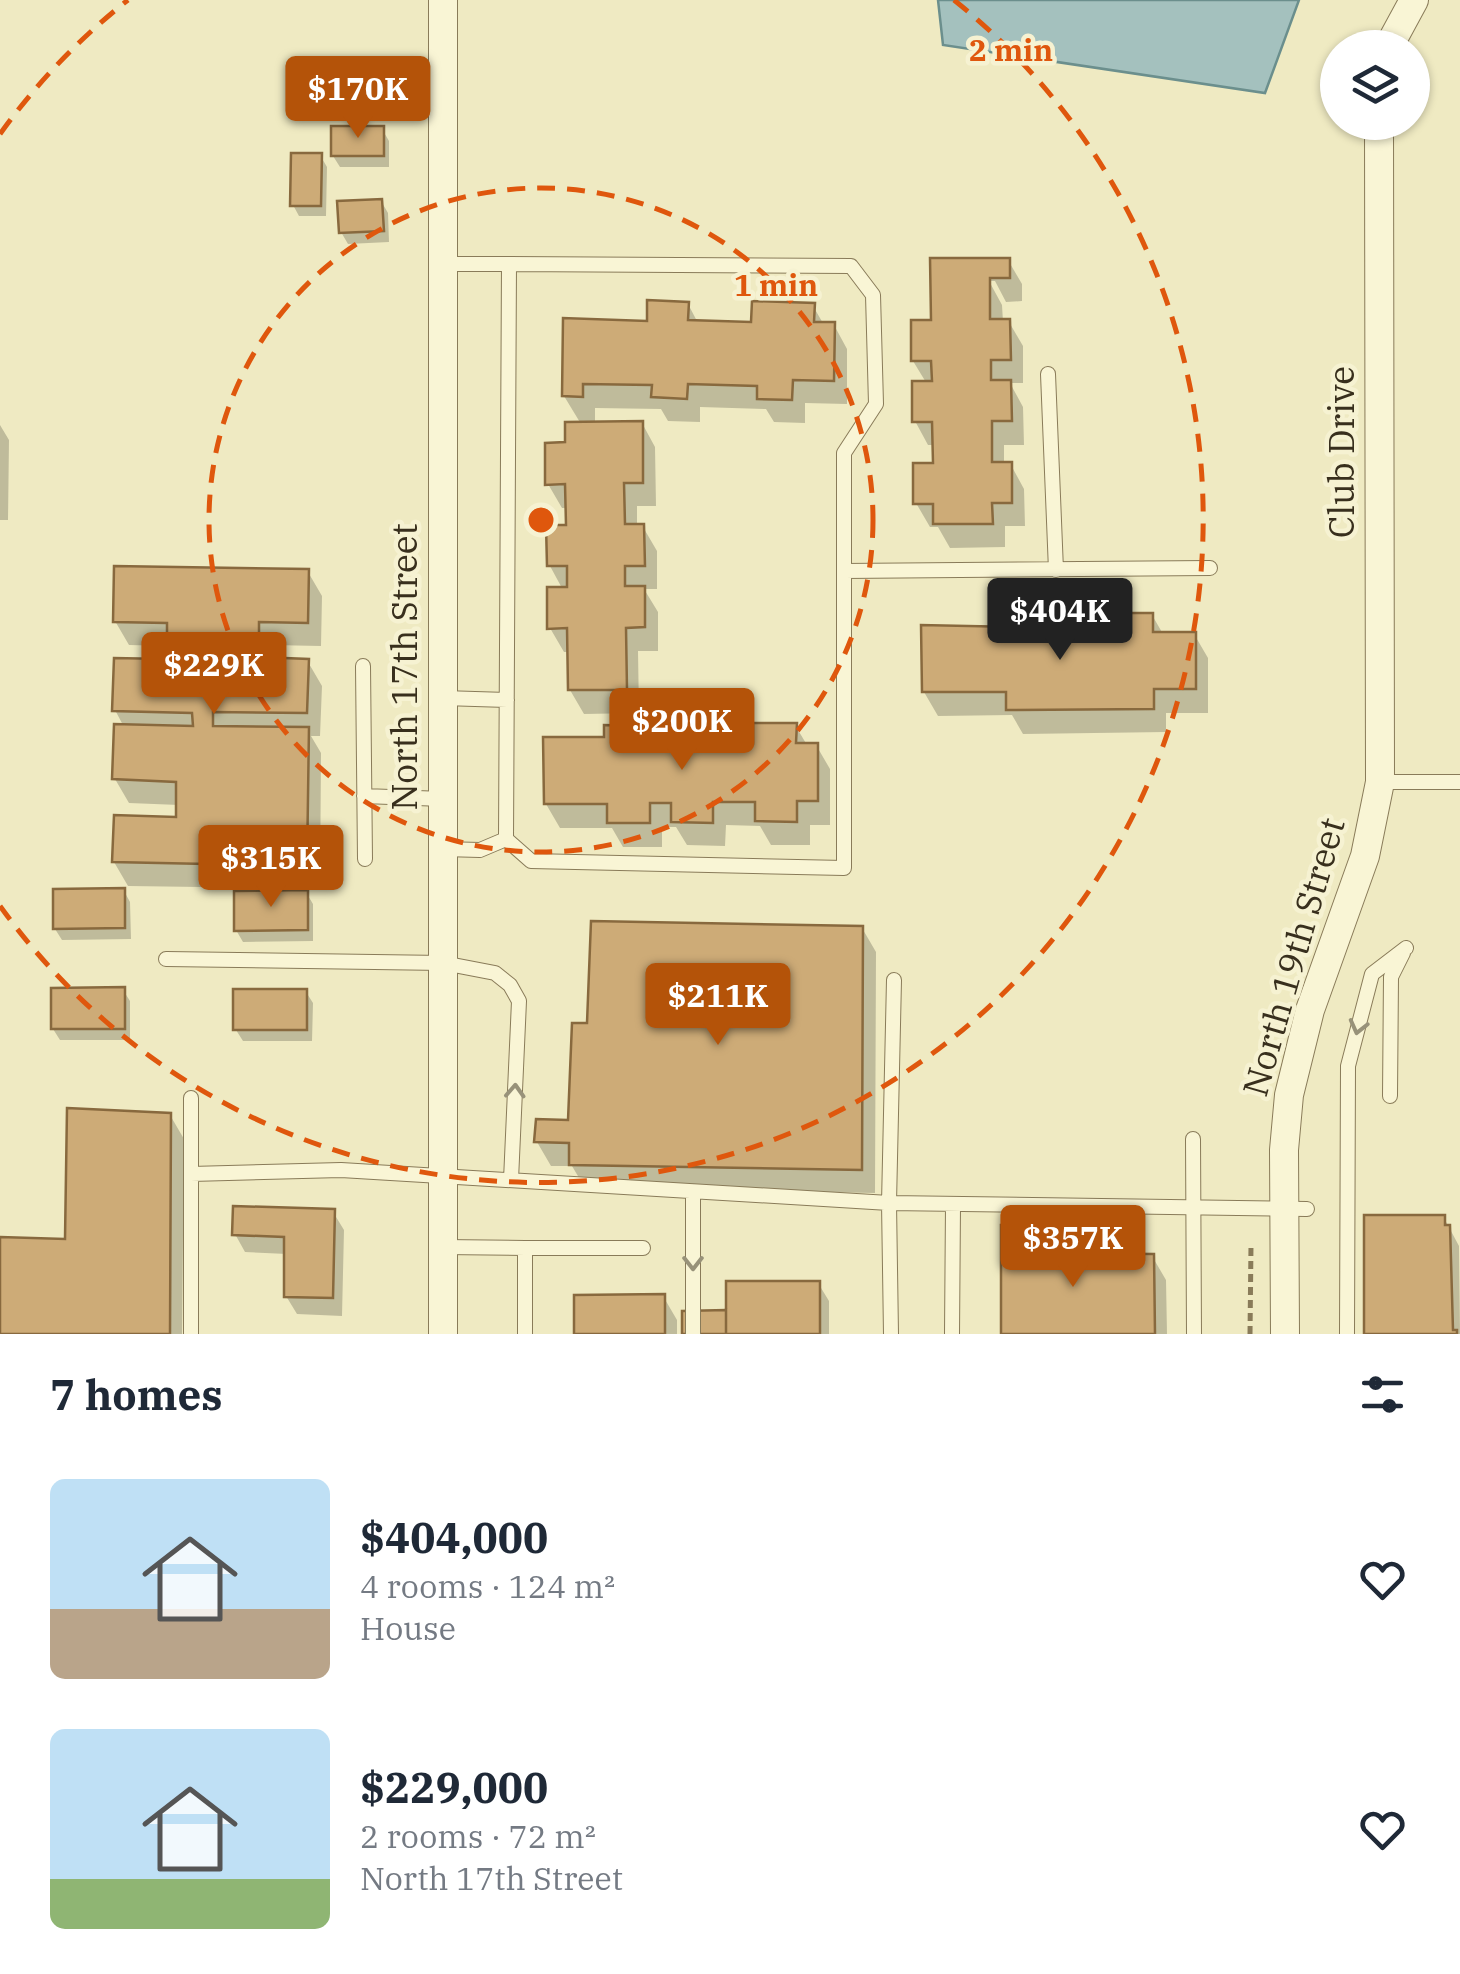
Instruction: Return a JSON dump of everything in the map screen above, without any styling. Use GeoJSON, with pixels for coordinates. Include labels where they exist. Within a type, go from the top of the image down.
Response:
{"type":"FeatureCollection","features":[{"type":"Feature","properties":{"kind":"street","name":"North 17th Street"},"geometry":{"type":"LineString","coordinates":[[443,0],[443,1334]]}},
{"type":"Feature","properties":{"kind":"street"},"geometry":{"type":"LineString","coordinates":[[1396,30],[1414,0]]}},
{"type":"Feature","properties":{"kind":"street","name":"Club Drive"},"geometry":{"type":"LineString","coordinates":[[1379,140],[1380,782]]}},
{"type":"Feature","properties":{"kind":"street","name":"North 19th Street"},"geometry":{"type":"LineString","coordinates":[[1285,1334],[1296,1209],[1284,1150],[1289,1095],[1310,1010],[1365,856],[1380,782]]}},
{"type":"Feature","properties":{"kind":"lane"},"geometry":{"type":"LineString","coordinates":[[443,264],[509,264],[850,266],[872,295],[876,404],[844,454],[844,868],[531,861],[506,839],[509,264]]}},
{"type":"Feature","properties":{"kind":"lane"},"geometry":{"type":"LineString","coordinates":[[1048,374],[1056,570]]}},
{"type":"Feature","properties":{"kind":"lane"},"geometry":{"type":"LineString","coordinates":[[844,571],[1210,568]]}},
{"type":"Feature","properties":{"kind":"lane"},"geometry":{"type":"LineString","coordinates":[[363,666],[365,859]]}},
{"type":"Feature","properties":{"kind":"lane"},"geometry":{"type":"LineString","coordinates":[[443,698],[507,700]]}},
{"type":"Feature","properties":{"kind":"lane"},"geometry":{"type":"LineString","coordinates":[[1380,782],[1460,782]]}},
{"type":"Feature","properties":{"kind":"lane"},"geometry":{"type":"LineString","coordinates":[[364,796],[443,799]]}},
{"type":"Feature","properties":{"kind":"lane"},"geometry":{"type":"LineString","coordinates":[[443,849],[480,850],[506,839]]}},
{"type":"Feature","properties":{"kind":"lane"},"geometry":{"type":"LineString","coordinates":[[1348,1334],[1348,1066],[1372,974],[1406,948],[1390,976],[1390,1096]]}},
{"type":"Feature","properties":{"kind":"lane"},"geometry":{"type":"LineString","coordinates":[[166,959],[443,963],[495,973],[510,985],[519,1002],[511,1180]]}},
{"type":"Feature","properties":{"kind":"lane"},"geometry":{"type":"LineString","coordinates":[[892,1334],[889,1203],[894,980]]}},
{"type":"Feature","properties":{"kind":"lane"},"geometry":{"type":"LineString","coordinates":[[190,1098],[191,1334]]}},
{"type":"Feature","properties":{"kind":"lane"},"geometry":{"type":"LineString","coordinates":[[1193,1139],[1194,1334]]}},
{"type":"Feature","properties":{"kind":"lane"},"geometry":{"type":"LineString","coordinates":[[192,1174],[341,1170],[953,1206],[1296,1209]]}},
{"type":"Feature","properties":{"kind":"lane"},"geometry":{"type":"LineString","coordinates":[[693,1192],[693,1334]]}},
{"type":"Feature","properties":{"kind":"lane"},"geometry":{"type":"LineString","coordinates":[[952,1334],[953,1206]]}},
{"type":"Feature","properties":{"kind":"lane"},"geometry":{"type":"LineString","coordinates":[[443,1247],[643,1248]]}},
{"type":"Feature","properties":{"kind":"lane"},"geometry":{"type":"LineString","coordinates":[[525,1248],[525,1334]]}},
{"type":"Feature","properties":{"kind":"path"},"geometry":{"type":"LineString","coordinates":[[1250,1334],[1251,1245]]}},
{"type":"Feature","properties":{"kind":"water"},"geometry":{"type":"Polygon","coordinates":[[[938,0],[1299,0],[1265,93],[943,45],[938,0]]]}},
{"type":"Feature","properties":{"kind":"building"},"geometry":{"type":"Polygon","coordinates":[[[331,126],[384,126],[384,156],[331,156],[331,126]]]}},
{"type":"Feature","properties":{"kind":"building"},"geometry":{"type":"Polygon","coordinates":[[[291,153],[322,153],[321,206],[290,206],[291,153]]]}},
{"type":"Feature","properties":{"kind":"building"},"geometry":{"type":"Polygon","coordinates":[[[382,199],[384,231],[339,233],[337,201],[382,199]]]}},
{"type":"Feature","properties":{"kind":"building"},"geometry":{"type":"Polygon","coordinates":[[[930,258],[1010,258],[1010,278],[990,278],[990,319],[1010,319],[1011,360],[991,360],[991,380],[1011,380],[1012,421],[992,421],[992,462],[1012,462],[1012,503],[992,503],[993,524],[933,524],[933,504],[913,504],[913,463],[933,463],[932,422],[912,422],[912,381],[932,381],[931,361],[911,361],[911,320],[931,320],[930,258]]]}},
{"type":"Feature","properties":{"kind":"building"},"geometry":{"type":"Polygon","coordinates":[[[647,300],[689,302],[688,320],[751,322],[752,301],[815,303],[814,322],[835,322],[834,381],[793,380],[792,400],[757,399],[757,386],[688,384],[687,399],[651,397],[652,385],[583,384],[583,397],[562,396],[563,318],[647,321],[647,300]]]}},
{"type":"Feature","properties":{"kind":"building"},"geometry":{"type":"Polygon","coordinates":[[[643,421],[643,483],[624,483],[625,524],[644,524],[645,566],[625,566],[625,586],[645,586],[645,627],[626,628],[627,690],[568,690],[567,628],[547,629],[547,587],[567,587],[567,566],[547,566],[546,525],[566,525],[565,484],[545,485],[545,443],[565,442],[565,422],[643,421]]]}},
{"type":"Feature","properties":{"kind":"building"},"geometry":{"type":"Polygon","coordinates":[[[114,566],[309,569],[308,623],[259,622],[259,657],[309,659],[307,713],[213,712],[213,726],[309,727],[307,866],[112,862],[114,815],[176,817],[176,782],[112,779],[114,724],[193,726],[192,713],[112,711],[114,658],[167,659],[167,623],[113,622],[114,566]]]}},
{"type":"Feature","properties":{"kind":"building"},"geometry":{"type":"Polygon","coordinates":[[[1111,613],[1153,613],[1153,632],[1196,632],[1196,689],[1154,689],[1154,709],[1006,710],[1006,692],[922,692],[921,625],[1016,627],[1016,614],[1048,614],[1048,633],[1111,633],[1111,613]]]}},
{"type":"Feature","properties":{"kind":"building"},"geometry":{"type":"Polygon","coordinates":[[[753,723],[797,723],[796,743],[818,743],[818,801],[797,801],[797,822],[755,821],[755,802],[713,802],[713,823],[671,822],[671,803],[650,803],[650,823],[607,823],[607,804],[544,804],[543,737],[604,737],[604,725],[649,726],[649,744],[669,744],[670,724],[712,725],[712,744],[753,744],[753,723]]]}},
{"type":"Feature","properties":{"kind":"building"},"geometry":{"type":"Polygon","coordinates":[[[125,888],[125,928],[53,929],[53,889],[125,888]]]}},
{"type":"Feature","properties":{"kind":"building"},"geometry":{"type":"Polygon","coordinates":[[[308,890],[308,930],[234,931],[234,891],[308,890]]]}},
{"type":"Feature","properties":{"kind":"building"},"geometry":{"type":"Polygon","coordinates":[[[591,921],[863,926],[862,1170],[569,1165],[569,1143],[534,1142],[536,1119],[568,1120],[572,1023],[587,1023],[591,921]]]}},
{"type":"Feature","properties":{"kind":"building"},"geometry":{"type":"Polygon","coordinates":[[[125,987],[125,1029],[51,1029],[51,988],[125,987]]]}},
{"type":"Feature","properties":{"kind":"building"},"geometry":{"type":"Polygon","coordinates":[[[233,989],[307,989],[307,1030],[233,1030],[233,989]]]}},
{"type":"Feature","properties":{"kind":"building"},"geometry":{"type":"Polygon","coordinates":[[[67,1108],[171,1113],[170,1334],[0,1334],[0,1237],[65,1239],[67,1108]]]}},
{"type":"Feature","properties":{"kind":"building"},"geometry":{"type":"Polygon","coordinates":[[[233,1206],[335,1209],[333,1298],[284,1297],[284,1237],[232,1235],[233,1206]]]}},
{"type":"Feature","properties":{"kind":"building"},"geometry":{"type":"Polygon","coordinates":[[[1364,1215],[1445,1215],[1445,1225],[1450,1225],[1453,1330],[1457,1334],[1364,1334],[1364,1215]]]}},
{"type":"Feature","properties":{"kind":"building"},"geometry":{"type":"Polygon","coordinates":[[[1001,1225],[1039,1227],[1040,1253],[1154,1254],[1155,1334],[1001,1334],[1001,1225]]]}},
{"type":"Feature","properties":{"kind":"building"},"geometry":{"type":"Polygon","coordinates":[[[726,1281],[820,1281],[820,1334],[726,1334],[726,1281]]]}},
{"type":"Feature","properties":{"kind":"building"},"geometry":{"type":"Polygon","coordinates":[[[665,1294],[665,1334],[574,1334],[574,1295],[665,1294]]]}},
{"type":"Feature","properties":{"kind":"building"},"geometry":{"type":"Polygon","coordinates":[[[726,1310],[726,1334],[682,1334],[682,1311],[726,1310]]]}}]}
